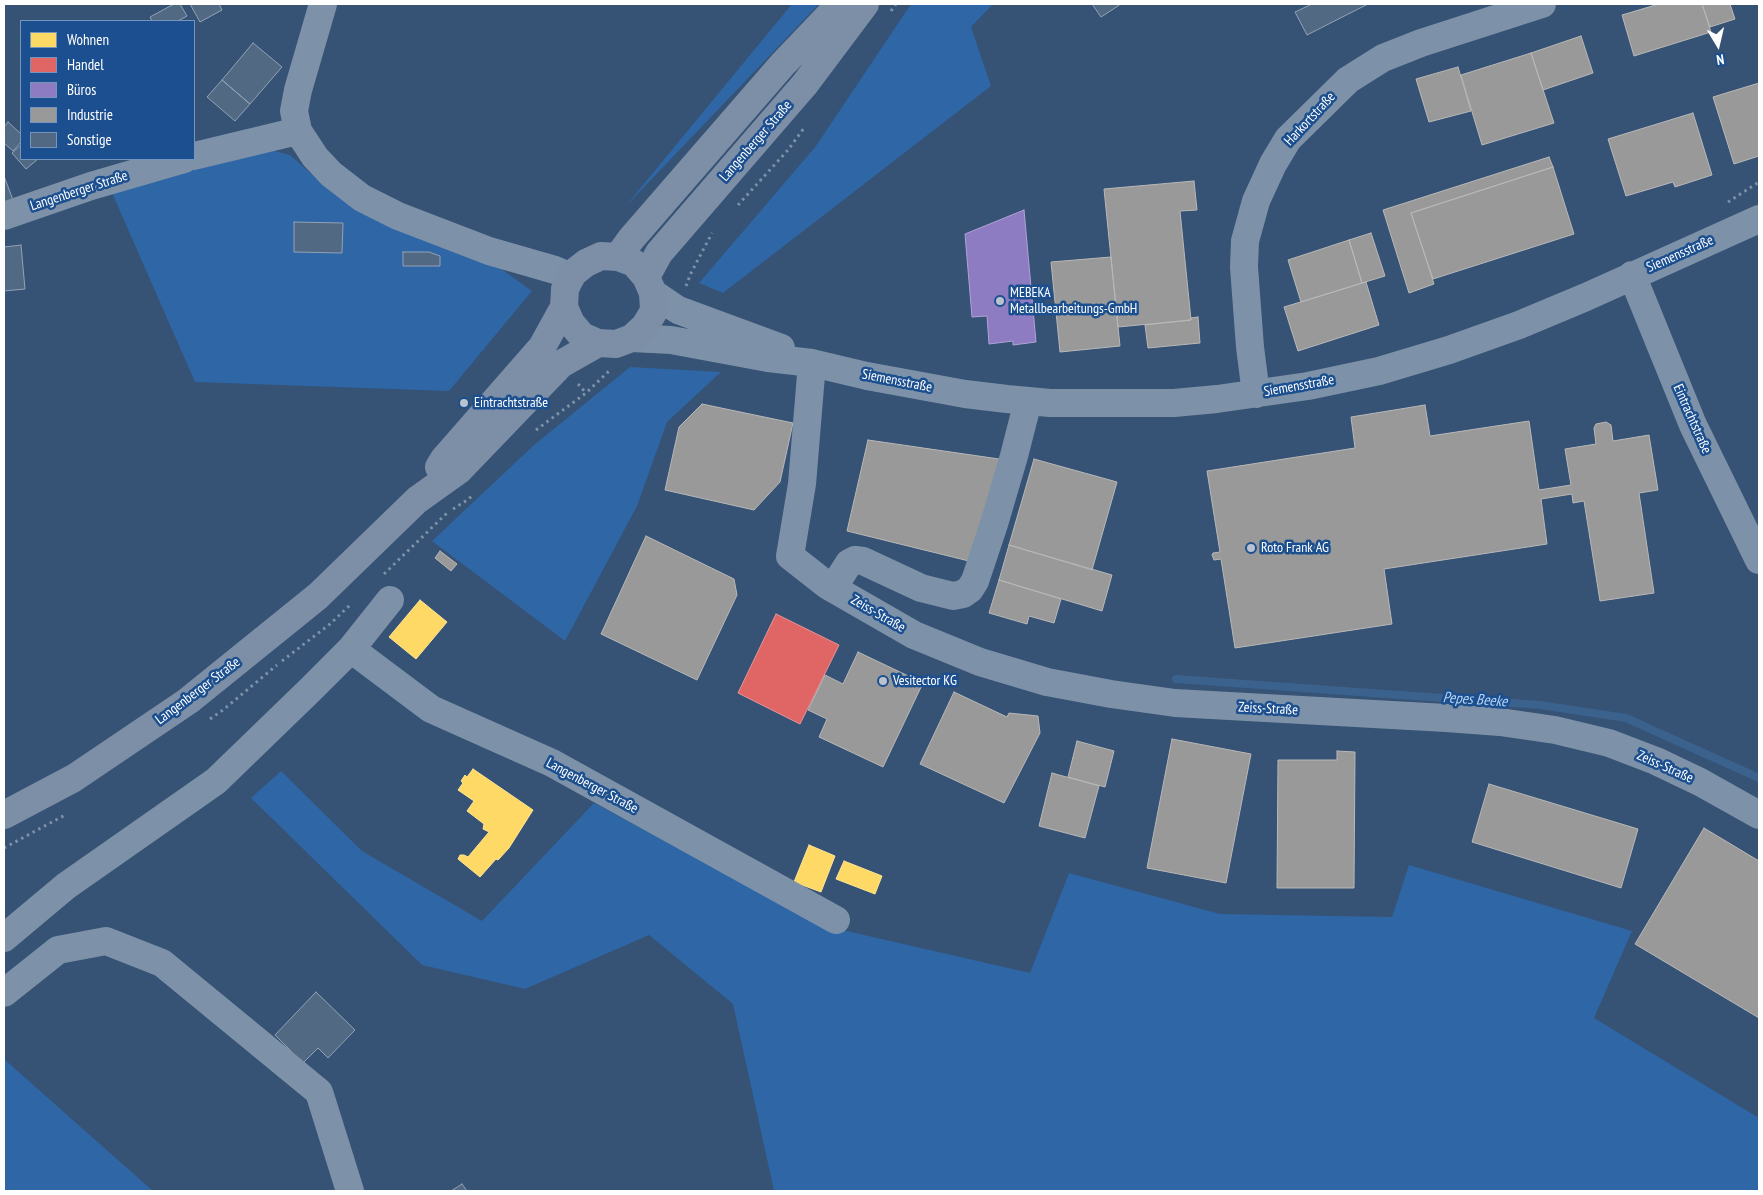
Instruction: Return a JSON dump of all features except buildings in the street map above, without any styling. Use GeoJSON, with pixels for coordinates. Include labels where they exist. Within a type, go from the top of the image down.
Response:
{"type":"FeatureCollection","features":[{"type":"Feature","properties":{"kind":"main road"},"geometry":{"type":"LineString","coordinates":[[618,257],[630,239],[776,72],[840,4]]}},
{"type":"Feature","properties":{"kind":"main road","name":"Langenberger Straße"},"geometry":{"type":"LineString","coordinates":[[650,285],[659,253],[805,84],[865,4]]}},
{"type":"Feature","properties":{"kind":"main road"},"geometry":{"type":"LineString","coordinates":[[601,256],[618,257],[634,264],[650,285],[654,310],[645,326],[632,338],[616,344],[598,343],[582,336],[571,323],[564,307],[566,289],[572,274],[586,263],[601,256]]}},
{"type":"Feature","properties":{"kind":"main road","name":"Langenberger Straße"},"geometry":{"type":"LineString","coordinates":[[418,500],[444,459],[542,347],[564,307]]}},
{"type":"Feature","properties":{"kind":"main road","name":"Langenberger Straße"},"geometry":{"type":"LineString","coordinates":[[4,815],[74,778],[188,701],[318,596],[418,500],[459,470],[561,364],[598,343]]}},
{"type":"Feature","properties":{"kind":"street"},"geometry":{"type":"LineString","coordinates":[[323,4],[298,90],[294,111],[298,131],[315,156],[331,174],[362,198],[398,216],[490,251],[555,270],[571,277]]}},
{"type":"Feature","properties":{"kind":"street","name":"Harkortstraße"},"geometry":{"type":"LineString","coordinates":[[1256,394],[1249,338],[1244,267],[1245,241],[1256,201],[1272,164],[1288,139],[1348,80],[1383,58],[1421,43],[1542,4]]}},
{"type":"Feature","properties":{"kind":"street"},"geometry":{"type":"LineString","coordinates":[[195,156],[298,131]]}},
{"type":"Feature","properties":{"kind":"street","name":"Langenberger Straße"},"geometry":{"type":"LineString","coordinates":[[4,216],[90,186],[181,160]]}},
{"type":"Feature","properties":{"kind":"street","name":"Siemensstraße"},"geometry":{"type":"LineString","coordinates":[[632,338],[671,340],[768,358],[812,363],[867,376],[965,394],[1028,401],[1058,403],[1174,403],[1217,399],[1308,386],[1415,362],[1586,297],[1759,219]]}},
{"type":"Feature","properties":{"kind":"street","name":"Eintrachtstraße"},"geometry":{"type":"LineString","coordinates":[[1632,275],[1693,425],[1759,560]]}},
{"type":"Feature","properties":{"kind":"street","name":"Siemensstraße"},"geometry":{"type":"LineString","coordinates":[[650,285],[678,310],[774,345],[812,363]]}},
{"type":"Feature","properties":{"kind":"street","name":"Zeiss-Straße"},"geometry":{"type":"LineString","coordinates":[[812,363],[802,484],[790,556],[833,588],[914,635],[980,662],[1047,682],[1111,694],[1175,703],[1500,722],[1555,730],[1609,743],[1656,761],[1700,782],[1759,816]]}},
{"type":"Feature","properties":{"kind":"street"},"geometry":{"type":"LineString","coordinates":[[833,588],[849,563],[855,560],[863,561],[921,588],[953,596],[962,594],[970,589],[975,581],[994,524],[1028,401]]}},
{"type":"Feature","properties":{"kind":"street"},"geometry":{"type":"LineString","coordinates":[[4,938],[66,886],[216,780],[305,696],[351,649],[390,600]]}},
{"type":"Feature","properties":{"kind":"street","name":"Langenberger Straße"},"geometry":{"type":"LineString","coordinates":[[351,649],[431,709],[552,763],[836,920]]}},
{"type":"Feature","properties":{"kind":"street"},"geometry":{"type":"LineString","coordinates":[[4,993],[58,950],[106,941],[162,962],[319,1092],[350,1191]]}},
{"type":"Feature","properties":{"kind":"path"},"geometry":{"type":"LineString","coordinates":[[731,211],[788,150],[805,126]]}},
{"type":"Feature","properties":{"kind":"path"},"geometry":{"type":"LineString","coordinates":[[1728,202],[1759,182]]}},
{"type":"Feature","properties":{"kind":"path"},"geometry":{"type":"LineString","coordinates":[[678,310],[691,273],[713,232]]}},
{"type":"Feature","properties":{"kind":"path"},"geometry":{"type":"LineString","coordinates":[[538,428],[586,393],[615,365]]}},
{"type":"Feature","properties":{"kind":"shaded area"},"geometry":{"type":"Polygon","coordinates":[[[792,4],[819,4],[624,208],[792,4]]]}},
{"type":"Feature","properties":{"kind":"shaded area"},"geometry":{"type":"Polygon","coordinates":[[[911,4],[993,4],[971,27],[991,86],[723,293],[699,283],[816,146],[911,4]]]}},
{"type":"Feature","properties":{"kind":"shaded area"},"geometry":{"type":"Polygon","coordinates":[[[255,146],[290,155],[317,179],[366,215],[490,261],[532,291],[449,391],[195,382],[109,186],[255,146]]]}},
{"type":"Feature","properties":{"kind":"shaded area"},"geometry":{"type":"Polygon","coordinates":[[[630,367],[721,372],[667,422],[637,506],[565,641],[432,541],[534,445],[630,367]]]}},
{"type":"Feature","properties":{"kind":"shaded area"},"geometry":{"type":"Polygon","coordinates":[[[281,771],[362,851],[482,921],[594,803],[825,926],[1030,973],[1069,873],[1220,914],[1392,917],[1409,865],[1632,931],[1594,1018],[1759,1118],[1759,1191],[774,1191],[733,1004],[649,935],[525,989],[422,965],[251,798],[281,771]]]}},
{"type":"Feature","properties":{"kind":"shaded area"},"geometry":{"type":"Polygon","coordinates":[[[4,1059],[153,1191],[4,1191],[4,1059]]]}},
{"type":"Feature","properties":{"kind":"waterway","name":"Pepes Beeke"},"geometry":{"type":"LineString","coordinates":[[1176,679],[1540,705],[1626,718],[1759,778]]}},
{"type":"Feature","properties":{"kind":"place","name":"MEBEKA Metallbearbeitungs-GmbH"},"geometry":{"type":"Point","coordinates":[1000,301]}},
{"type":"Feature","properties":{"kind":"place","name":"Eintrachtstraße"},"geometry":{"type":"Point","coordinates":[464,403]}},
{"type":"Feature","properties":{"kind":"place","name":"Roto Frank AG"},"geometry":{"type":"Point","coordinates":[1251,548]}},
{"type":"Feature","properties":{"kind":"place","name":"Vesitector KG"},"geometry":{"type":"Point","coordinates":[883,681]}}]}
